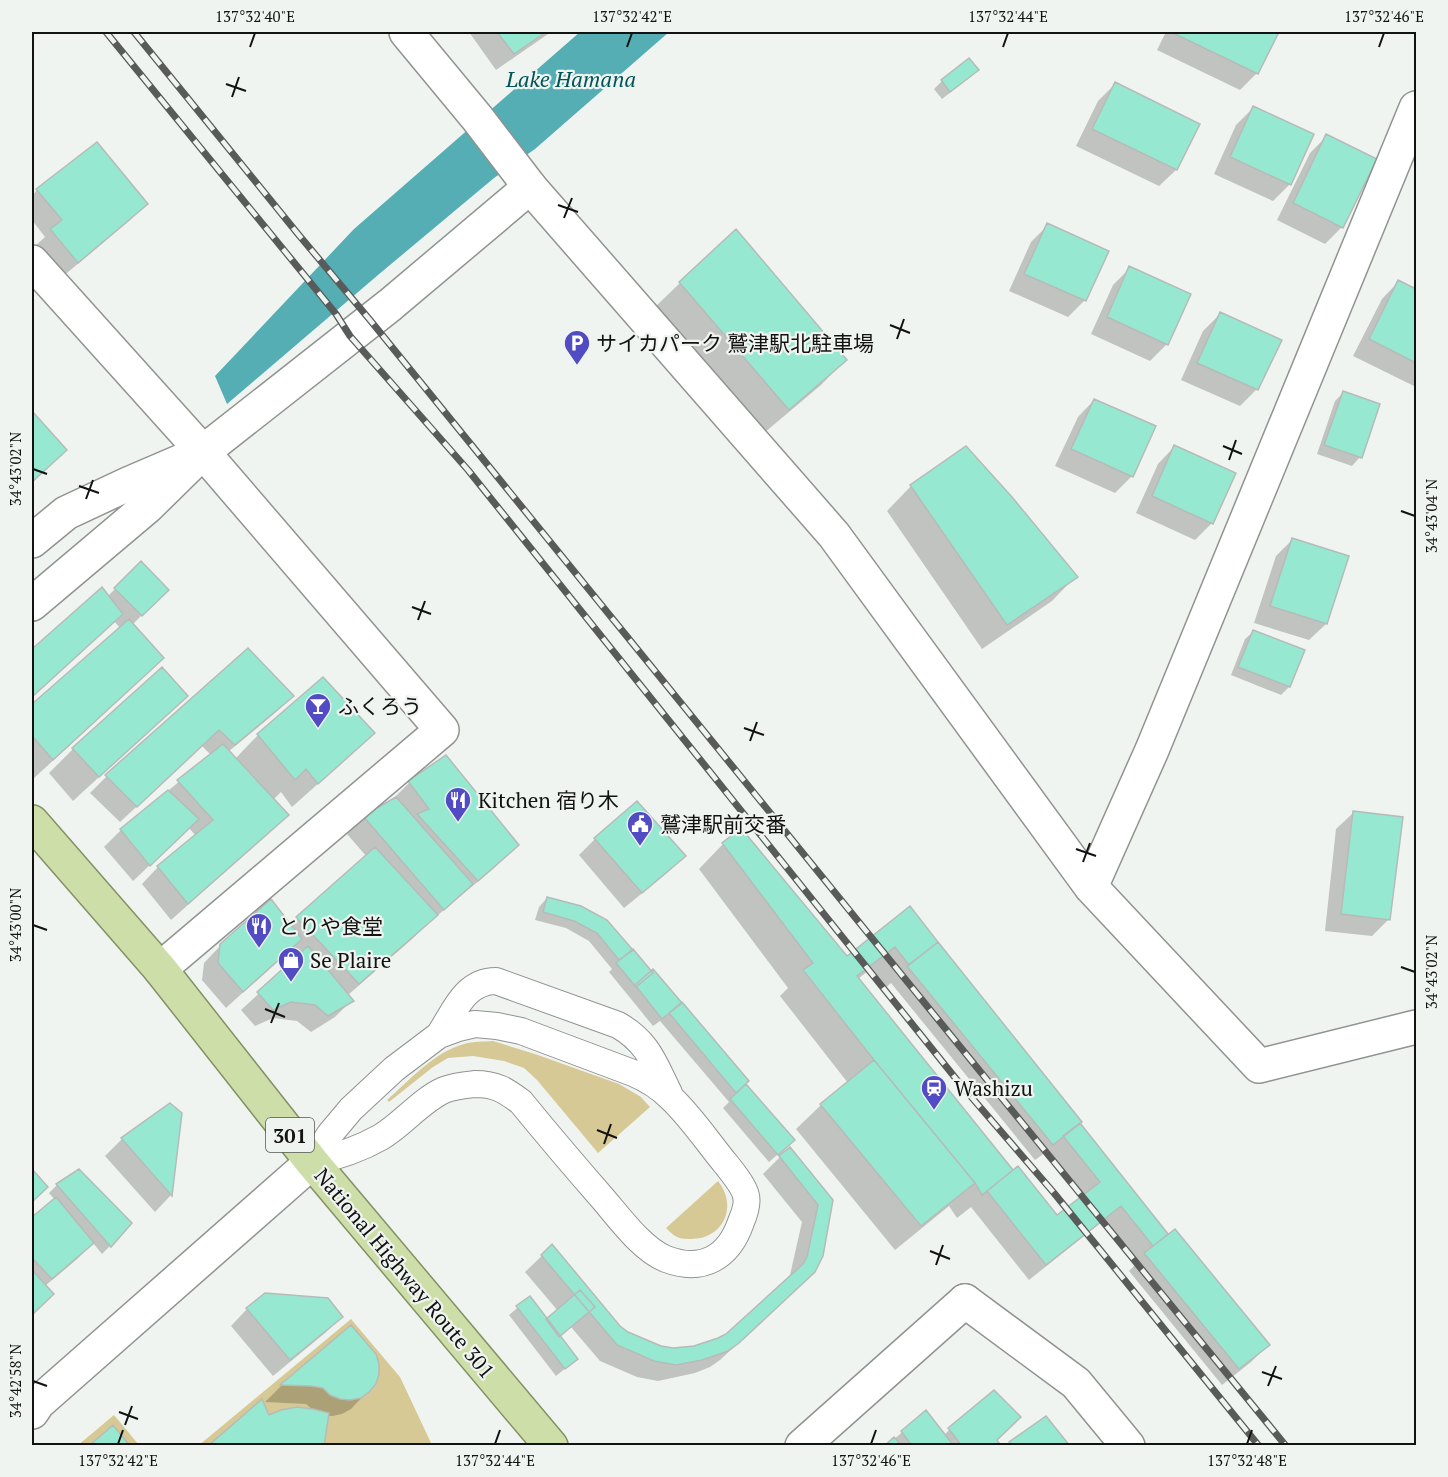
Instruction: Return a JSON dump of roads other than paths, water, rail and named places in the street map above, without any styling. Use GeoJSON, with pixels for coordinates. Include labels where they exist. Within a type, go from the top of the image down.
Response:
{"type":"FeatureCollection","features":[{"type":"Feature","properties":{"kind":"highway","name":"National Highway Route 301"},"geometry":{"type":"LineString","coordinates":[[32,822],[160,969],[312,1162],[551,1446]]}},
{"type":"Feature","properties":{"kind":"street"},"geometry":{"type":"LineString","coordinates":[[406,32],[478,118],[530,187],[834,535],[1091,886],[1259,1066],[1416,1027]]}},
{"type":"Feature","properties":{"kind":"street"},"geometry":{"type":"LineString","coordinates":[[1091,886],[1157,739],[1416,108]]}},
{"type":"Feature","properties":{"kind":"street"},"geometry":{"type":"LineString","coordinates":[[32,604],[147,507],[203,452],[390,305],[530,187]]}},
{"type":"Feature","properties":{"kind":"street"},"geometry":{"type":"LineString","coordinates":[[32,262],[203,452],[442,730],[160,969]]}},
{"type":"Feature","properties":{"kind":"street"},"geometry":{"type":"LineString","coordinates":[[32,541],[66,513],[203,452]]}},
{"type":"Feature","properties":{"kind":"street"},"geometry":{"type":"LineString","coordinates":[[34,1407],[312,1162]]}},
{"type":"Feature","properties":{"kind":"street"},"geometry":{"type":"LineString","coordinates":[[802,1446],[966,1301],[1076,1383],[1128,1446]]}},
{"type":"Feature","properties":{"kind":"lane"},"geometry":{"type":"LineString","coordinates":[[439,1035],[466,993],[476,985],[496,981],[618,1025],[630,1032],[649,1053],[672,1099]]}},
{"type":"Feature","properties":{"kind":"lane"},"geometry":{"type":"LineString","coordinates":[[475,1024],[497,1026],[521,1031],[647,1079],[672,1099],[736,1178],[746,1196],[746,1211],[733,1241],[720,1256],[706,1263],[691,1264],[666,1259],[652,1251],[628,1229],[521,1102],[496,1086],[483,1084],[462,1085],[443,1090],[382,1136],[338,1156],[312,1162],[330,1134],[351,1109],[393,1069],[439,1035],[475,1024]]}},
{"type":"Feature","properties":{"kind":"water","name":"Lake Hamana"},"geometry":{"type":"Polygon","coordinates":[[[580,32],[669,32],[535,149],[494,178],[227,404],[215,376],[354,229],[580,32]]]}},
{"type":"Feature","properties":{"kind":"railway"},"geometry":{"type":"LineString","coordinates":[[106,32],[336,314],[350,336],[468,470],[961,1085],[1054,1193],[1259,1446]]}},
{"type":"Feature","properties":{"kind":"railway"},"geometry":{"type":"LineString","coordinates":[[134,32],[1286,1446]]}},
{"type":"Feature","properties":{"kind":"place","name":"サイカパーク 鷲津駅北駐車場"},"geometry":{"type":"Point","coordinates":[577,366]}},
{"type":"Feature","properties":{"kind":"place","name":"ふくろう"},"geometry":{"type":"Point","coordinates":[318,729]}},
{"type":"Feature","properties":{"kind":"place","name":"Kitchen 宿り木"},"geometry":{"type":"Point","coordinates":[458,823]}},
{"type":"Feature","properties":{"kind":"place","name":"鷲津駅前交番"},"geometry":{"type":"Point","coordinates":[640,847]}},
{"type":"Feature","properties":{"kind":"place","name":"とりや食堂"},"geometry":{"type":"Point","coordinates":[259,949]}},
{"type":"Feature","properties":{"kind":"place","name":"Se Plaire"},"geometry":{"type":"Point","coordinates":[291,983]}},
{"type":"Feature","properties":{"kind":"place","name":"Washizu"},"geometry":{"type":"Point","coordinates":[934,1111]}}]}
